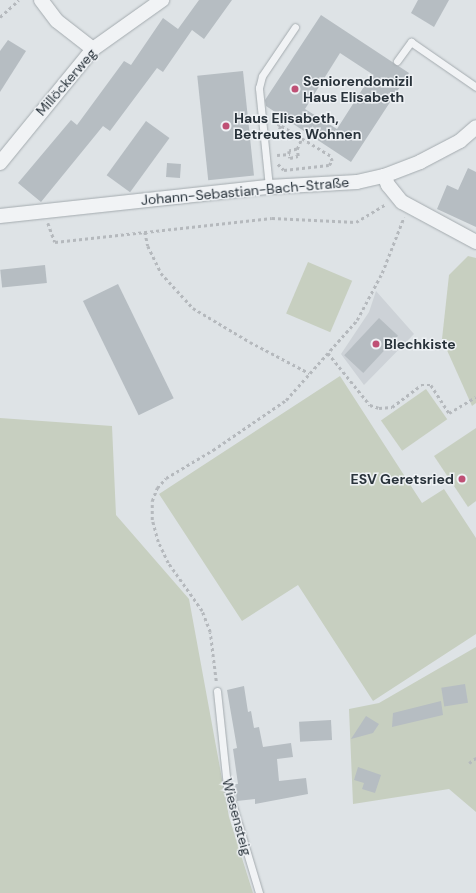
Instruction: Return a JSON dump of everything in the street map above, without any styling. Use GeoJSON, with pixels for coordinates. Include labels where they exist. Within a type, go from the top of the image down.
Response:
{"type":"FeatureCollection","features":[{"type":"Feature","properties":{"kind":"street"},"geometry":{"type":"LineString","coordinates":[[41,0],[57,21],[93,49]]}},
{"type":"Feature","properties":{"kind":"street","name":"Millöckerweg"},"geometry":{"type":"LineString","coordinates":[[0,163],[93,49],[162,0]]}},
{"type":"Feature","properties":{"kind":"street","name":"Johann-Sebastian-Bach-Straße"},"geometry":{"type":"LineString","coordinates":[[0,216],[43,209],[269,187],[357,182],[384,176],[420,162],[460,141],[476,127]]}},
{"type":"Feature","properties":{"kind":"street"},"geometry":{"type":"LineString","coordinates":[[384,176],[403,201],[476,242]]}},
{"type":"Feature","properties":{"kind":"lane"},"geometry":{"type":"LineString","coordinates":[[269,187],[259,88],[262,76],[295,27]]}},
{"type":"Feature","properties":{"kind":"lane"},"geometry":{"type":"LineString","coordinates":[[397,61],[411,42],[476,87]]}},
{"type":"Feature","properties":{"kind":"lane","name":"Wiesensteig"},"geometry":{"type":"LineString","coordinates":[[217,691],[227,786],[259,893]]}},
{"type":"Feature","properties":{"kind":"path"},"geometry":{"type":"LineString","coordinates":[[0,17],[18,0]]}},
{"type":"Feature","properties":{"kind":"path"},"geometry":{"type":"LineString","coordinates":[[262,121],[269,117],[330,156],[332,161],[329,165],[284,170],[279,167],[277,149]]}},
{"type":"Feature","properties":{"kind":"path"},"geometry":{"type":"LineString","coordinates":[[276,143],[275,137],[281,126]]}},
{"type":"Feature","properties":{"kind":"path"},"geometry":{"type":"LineString","coordinates":[[290,154],[290,158],[298,156],[297,149],[302,138]]}},
{"type":"Feature","properties":{"kind":"path"},"geometry":{"type":"LineString","coordinates":[[290,154],[289,151],[297,149]]}},
{"type":"Feature","properties":{"kind":"path"},"geometry":{"type":"LineString","coordinates":[[277,155],[290,154]]}},
{"type":"Feature","properties":{"kind":"path"},"geometry":{"type":"LineString","coordinates":[[43,209],[55,242],[272,218],[356,222],[403,201]]}},
{"type":"Feature","properties":{"kind":"path"},"geometry":{"type":"LineString","coordinates":[[217,691],[210,632],[202,611],[168,563],[158,542],[152,520],[152,501],[157,488],[166,478],[213,450],[286,400],[357,320],[382,273],[403,201]]}},
{"type":"Feature","properties":{"kind":"path"},"geometry":{"type":"LineString","coordinates":[[145,232],[148,246],[161,273],[193,308],[250,342],[309,373]]}},
{"type":"Feature","properties":{"kind":"path"},"geometry":{"type":"LineString","coordinates":[[328,353],[370,405],[379,408],[392,407],[421,385],[431,385],[449,413],[476,397]]}},
{"type":"Feature","properties":{"kind":"path"},"geometry":{"type":"LineString","coordinates":[[469,762],[476,758]]}},
{"type":"Feature","properties":{"kind":"shaded area","name":"Blechkiste"},"geometry":{"type":"Polygon","coordinates":[[[376,291],[414,334],[364,385],[341,354],[369,312],[376,291]]]}},
{"type":"Feature","properties":{"kind":"green space"},"geometry":{"type":"Polygon","coordinates":[[[468,256],[476,258],[476,403],[472,406],[442,339],[449,275],[468,256]]]}},
{"type":"Feature","properties":{"kind":"green space"},"geometry":{"type":"Polygon","coordinates":[[[308,262],[352,281],[330,332],[286,314],[308,262]]]}},
{"type":"Feature","properties":{"kind":"green space"},"geometry":{"type":"Polygon","coordinates":[[[340,376],[422,503],[444,489],[476,538],[476,634],[373,701],[298,585],[242,621],[159,494],[340,376]]]}},
{"type":"Feature","properties":{"kind":"green space"},"geometry":{"type":"Polygon","coordinates":[[[426,389],[447,419],[402,451],[381,421],[426,389]]]}},
{"type":"Feature","properties":{"kind":"green space"},"geometry":{"type":"Polygon","coordinates":[[[0,418],[112,426],[116,515],[189,599],[229,817],[253,893],[0,893],[0,418]]]}},
{"type":"Feature","properties":{"kind":"green space","name":"ESV Geretsried"},"geometry":{"type":"Polygon","coordinates":[[[476,428],[476,501],[468,507],[434,456],[476,428]]]}},
{"type":"Feature","properties":{"kind":"green space"},"geometry":{"type":"Polygon","coordinates":[[[476,647],[476,812],[449,789],[353,804],[349,709],[379,703],[476,647]]]}},
{"type":"Feature","properties":{"kind":"building"},"geometry":{"type":"Polygon","coordinates":[[[199,0],[232,0],[204,39],[192,30],[163,72],[157,68],[110,131],[103,126],[41,202],[18,183],[71,120],[77,125],[124,61],[131,65],[163,18],[178,29],[199,0]]]}},
{"type":"Feature","properties":{"kind":"building"},"geometry":{"type":"Polygon","coordinates":[[[418,0],[449,0],[434,27],[411,13],[418,0]]]}},
{"type":"Feature","properties":{"kind":"building","name":"Seniorendomizil Haus Elisabeth"},"geometry":{"type":"Polygon","coordinates":[[[321,15],[409,73],[351,162],[266,106],[265,100],[321,15]],[[340,53],[305,109],[337,129],[372,74],[340,53]]]}},
{"type":"Feature","properties":{"kind":"building"},"geometry":{"type":"Polygon","coordinates":[[[8,40],[26,51],[0,92],[0,51],[8,40]]]}},
{"type":"Feature","properties":{"kind":"building","name":"Haus Elisabeth, Betreutes Wohnen"},"geometry":{"type":"Polygon","coordinates":[[[243,71],[254,175],[208,180],[197,76],[243,71]]]}},
{"type":"Feature","properties":{"kind":"building"},"geometry":{"type":"Polygon","coordinates":[[[146,121],[169,138],[130,192],[107,175],[146,121]]]}},
{"type":"Feature","properties":{"kind":"building"},"geometry":{"type":"Polygon","coordinates":[[[167,163],[181,164],[180,178],[166,177],[167,163]]]}},
{"type":"Feature","properties":{"kind":"building"},"geometry":{"type":"Polygon","coordinates":[[[468,168],[476,172],[476,227],[437,209],[447,185],[458,190],[468,168]]]}},
{"type":"Feature","properties":{"kind":"building"},"geometry":{"type":"Polygon","coordinates":[[[45,265],[47,283],[2,288],[0,270],[45,265]]]}},
{"type":"Feature","properties":{"kind":"building"},"geometry":{"type":"Polygon","coordinates":[[[118,284],[174,398],[139,415],[83,301],[118,284]]]}},
{"type":"Feature","properties":{"kind":"building"},"geometry":{"type":"Polygon","coordinates":[[[379,318],[398,336],[363,373],[344,355],[379,318]]]}},
{"type":"Feature","properties":{"kind":"building"},"geometry":{"type":"Polygon","coordinates":[[[465,684],[468,703],[444,707],[441,688],[465,684]]]}},
{"type":"Feature","properties":{"kind":"building"},"geometry":{"type":"Polygon","coordinates":[[[244,686],[248,712],[251,711],[254,728],[259,727],[263,747],[291,743],[293,757],[277,759],[279,781],[306,778],[308,794],[255,804],[255,799],[237,801],[235,784],[238,784],[233,749],[237,748],[227,690],[244,686]]]}},
{"type":"Feature","properties":{"kind":"building"},"geometry":{"type":"Polygon","coordinates":[[[441,701],[443,715],[392,727],[393,713],[441,701]]]}},
{"type":"Feature","properties":{"kind":"building"},"geometry":{"type":"Polygon","coordinates":[[[366,716],[379,724],[373,733],[351,739],[366,716]]]}},
{"type":"Feature","properties":{"kind":"building"},"geometry":{"type":"Polygon","coordinates":[[[331,720],[332,740],[300,742],[299,722],[331,720]]]}},
{"type":"Feature","properties":{"kind":"building"},"geometry":{"type":"Polygon","coordinates":[[[358,767],[381,775],[375,793],[362,789],[364,783],[354,780],[358,767]]]}},
{"type":"Feature","properties":{"kind":"place","name":"Seniorendomizil Haus Elisabeth"},"geometry":{"type":"Point","coordinates":[295,89]}},
{"type":"Feature","properties":{"kind":"place","name":"Haus Elisabeth, Betreutes Wohnen"},"geometry":{"type":"Point","coordinates":[226,126]}},
{"type":"Feature","properties":{"kind":"place","name":"Blechkiste"},"geometry":{"type":"Point","coordinates":[376,344]}},
{"type":"Feature","properties":{"kind":"place","name":"ESV Geretsried"},"geometry":{"type":"Point","coordinates":[462,479]}}]}
